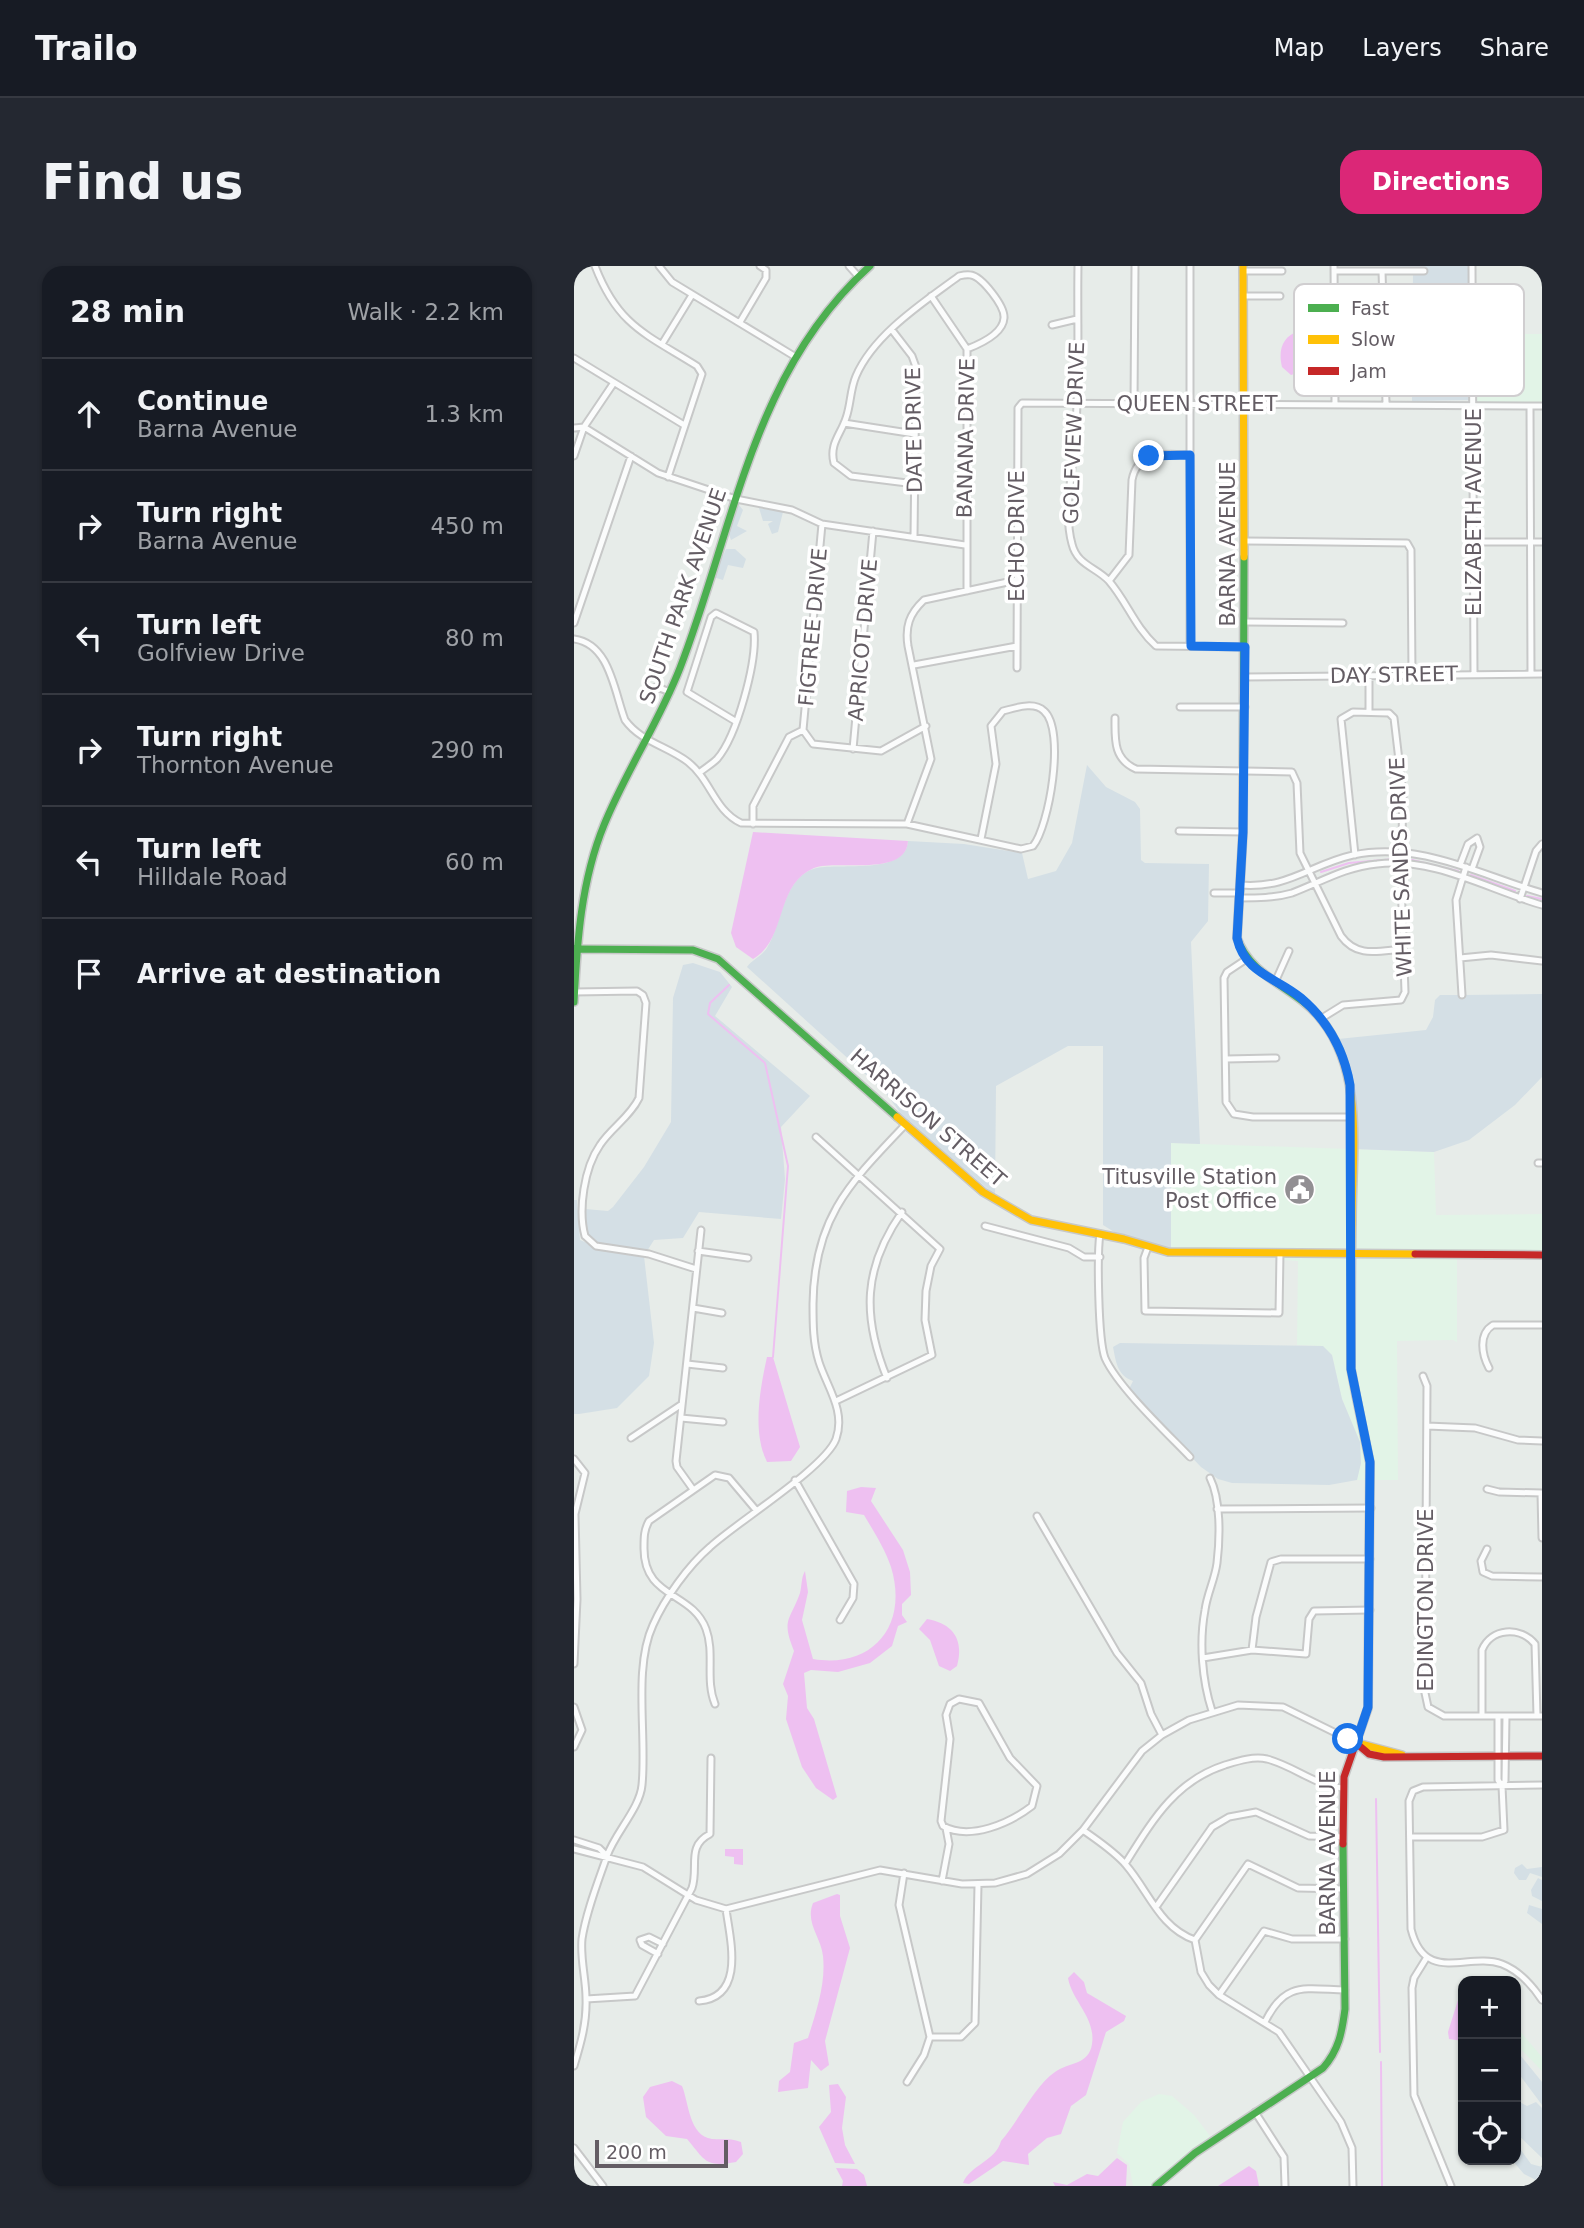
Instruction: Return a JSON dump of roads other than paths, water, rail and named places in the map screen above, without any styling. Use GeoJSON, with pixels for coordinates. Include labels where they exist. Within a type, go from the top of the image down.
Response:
{"type":"FeatureCollection","features":[{"type":"Feature","properties":{"kind":"street"},"geometry":{"type":"LineString","coordinates":[[595,266],[607,295],[626,321],[697,366],[702,374],[668,477]]}},
{"type":"Feature","properties":{"kind":"street"},"geometry":{"type":"LineString","coordinates":[[659,266],[665,276],[692,295],[794,356]]}},
{"type":"Feature","properties":{"kind":"street"},"geometry":{"type":"LineString","coordinates":[[740,322],[766,278],[766,270],[760,266]]}},
{"type":"Feature","properties":{"kind":"street"},"geometry":{"type":"LineString","coordinates":[[849,266],[858,276]]}},
{"type":"Feature","properties":{"kind":"street","name":"SOUTH PARK AVENUE"},"geometry":{"type":"LineString","coordinates":[[574,1002],[579,902],[604,825],[649,740],[670,692],[764,416],[794,356],[812,328],[870,266]]}},
{"type":"Feature","properties":{"kind":"street","name":"GOLFVIEW DRIVE"},"geometry":{"type":"LineString","coordinates":[[1078,266],[1077,403],[1070,493],[1071,540],[1078,558],[1109,582],[1142,634],[1156,646],[1245,647]]}},
{"type":"Feature","properties":{"kind":"street"},"geometry":{"type":"LineString","coordinates":[[1134,403],[1135,266]]}},
{"type":"Feature","properties":{"kind":"street"},"geometry":{"type":"LineString","coordinates":[[1190,266],[1191,646]]}},
{"type":"Feature","properties":{"kind":"street","name":"ELIZABETH AVENUE"},"geometry":{"type":"LineString","coordinates":[[1472,266],[1472,284]]}},
{"type":"Feature","properties":{"kind":"street"},"geometry":{"type":"LineString","coordinates":[[1243,268],[1282,271]]}},
{"type":"Feature","properties":{"kind":"street","name":"BARNA AVENUE"},"geometry":{"type":"LineString","coordinates":[[1156,2186],[1182,2162],[1323,2068],[1338,2046],[1344,2022],[1345,1990],[1342,1788],[1346,1761],[1356,1743],[1368,1707],[1370,1508],[1366,1432],[1351,1369],[1352,1117],[1348,1073],[1339,1046],[1322,1018],[1300,997],[1276,980],[1253,970],[1245,960],[1237,938],[1243,832],[1245,707],[1246,405],[1243,268]]}},
{"type":"Feature","properties":{"kind":"street"},"geometry":{"type":"LineString","coordinates":[[1334,269],[1424,271]]}},
{"type":"Feature","properties":{"kind":"street"},"geometry":{"type":"LineString","coordinates":[[1382,271],[1382,284]]}},
{"type":"Feature","properties":{"kind":"street"},"geometry":{"type":"LineString","coordinates":[[915,485],[855,477],[834,463],[832,449],[844,424],[859,370],[892,330],[931,296],[959,276],[971,275],[980,279],[1002,309],[1004,318],[1000,329],[981,344],[967,349]]}},
{"type":"Feature","properties":{"kind":"street"},"geometry":{"type":"LineString","coordinates":[[662,344],[692,295]]}},
{"type":"Feature","properties":{"kind":"street","name":"BANANA DRIVE"},"geometry":{"type":"LineString","coordinates":[[931,296],[967,349],[967,591]]}},
{"type":"Feature","properties":{"kind":"street"},"geometry":{"type":"LineString","coordinates":[[1244,296],[1280,296]]}},
{"type":"Feature","properties":{"kind":"street"},"geometry":{"type":"LineString","coordinates":[[1052,325],[1077,319]]}},
{"type":"Feature","properties":{"kind":"street","name":"DATE DRIVE"},"geometry":{"type":"LineString","coordinates":[[892,330],[912,356],[916,367],[914,537]]}},
{"type":"Feature","properties":{"kind":"street"},"geometry":{"type":"LineString","coordinates":[[574,358],[684,425]]}},
{"type":"Feature","properties":{"kind":"street"},"geometry":{"type":"LineString","coordinates":[[574,456],[584,427],[613,384]]}},
{"type":"Feature","properties":{"kind":"street"},"geometry":{"type":"LineString","coordinates":[[1335,396],[1335,404]]}},
{"type":"Feature","properties":{"kind":"street"},"geometry":{"type":"LineString","coordinates":[[1386,396],[1386,403]]}},
{"type":"Feature","properties":{"kind":"street","name":"ELIZABETH AVENUE"},"geometry":{"type":"LineString","coordinates":[[1474,396],[1474,674]]}},
{"type":"Feature","properties":{"kind":"street","name":"QUEEN STREET"},"geometry":{"type":"LineString","coordinates":[[1020,404],[1386,403],[1542,406]]}},
{"type":"Feature","properties":{"kind":"street","name":"ECHO DRIVE"},"geometry":{"type":"LineString","coordinates":[[1017,668],[1020,404]]}},
{"type":"Feature","properties":{"kind":"street"},"geometry":{"type":"LineString","coordinates":[[1530,406],[1531,674]]}},
{"type":"Feature","properties":{"kind":"street"},"geometry":{"type":"LineString","coordinates":[[844,424],[915,434]]}},
{"type":"Feature","properties":{"kind":"street"},"geometry":{"type":"LineString","coordinates":[[574,428],[584,427],[668,477],[736,499],[792,510],[822,524],[965,545]]}},
{"type":"Feature","properties":{"kind":"street"},"geometry":{"type":"LineString","coordinates":[[1109,582],[1129,555],[1132,480],[1136,468],[1152,455],[1190,455]]}},
{"type":"Feature","properties":{"kind":"street"},"geometry":{"type":"LineString","coordinates":[[574,623],[631,456]]}},
{"type":"Feature","properties":{"kind":"street","name":"FIGTREE DRIVE"},"geometry":{"type":"LineString","coordinates":[[822,524],[803,730],[813,744],[881,751],[926,726]]}},
{"type":"Feature","properties":{"kind":"street","name":"APRICOT DRIVE"},"geometry":{"type":"LineString","coordinates":[[853,749],[873,531]]}},
{"type":"Feature","properties":{"kind":"street"},"geometry":{"type":"LineString","coordinates":[[1245,541],[1407,543],[1411,550],[1412,675]]}},
{"type":"Feature","properties":{"kind":"street"},"geometry":{"type":"LineString","coordinates":[[1474,542],[1542,542]]}},
{"type":"Feature","properties":{"kind":"street"},"geometry":{"type":"LineString","coordinates":[[907,824],[931,759],[906,632],[915,608],[924,600],[1017,580]]}},
{"type":"Feature","properties":{"kind":"street"},"geometry":{"type":"LineString","coordinates":[[699,773],[718,758],[735,721],[751,678],[755,634],[749,627],[716,612],[711,617],[687,692],[735,721]]}},
{"type":"Feature","properties":{"kind":"street"},"geometry":{"type":"LineString","coordinates":[[1245,622],[1343,623]]}},
{"type":"Feature","properties":{"kind":"street"},"geometry":{"type":"LineString","coordinates":[[574,639],[591,644],[600,652],[625,720],[631,729],[687,761],[699,773],[727,816],[741,823],[907,824],[1021,849],[1033,846],[1042,836],[1055,763],[1046,711],[1034,705],[1003,710],[991,726],[996,764],[981,839]]}},
{"type":"Feature","properties":{"kind":"street"},"geometry":{"type":"LineString","coordinates":[[914,665],[1017,646]]}},
{"type":"Feature","properties":{"kind":"street","name":"DAY STREET"},"geometry":{"type":"LineString","coordinates":[[1245,677],[1542,674]]}},
{"type":"Feature","properties":{"kind":"street"},"geometry":{"type":"LineString","coordinates":[[1354,855],[1341,719],[1353,712],[1369,712],[1369,675]]}},
{"type":"Feature","properties":{"kind":"street"},"geometry":{"type":"LineString","coordinates":[[646,690],[657,688],[670,692]]}},
{"type":"Feature","properties":{"kind":"street"},"geometry":{"type":"LineString","coordinates":[[1180,707],[1245,707]]}},
{"type":"Feature","properties":{"kind":"street","name":"WHITE SANDS DRIVE"},"geometry":{"type":"LineString","coordinates":[[1322,1018],[1343,1005],[1401,1000],[1405,992],[1401,864],[1403,794],[1394,718],[1389,713],[1369,712]]}},
{"type":"Feature","properties":{"kind":"street"},"geometry":{"type":"LineString","coordinates":[[1115,718],[1117,751],[1132,767],[1285,770],[1294,774],[1297,783],[1298,834],[1308,872],[1350,948],[1363,952],[1403,948]]}},
{"type":"Feature","properties":{"kind":"street","name":"FIGTREE DRIVE"},"geometry":{"type":"LineString","coordinates":[[753,824],[753,806],[789,737],[803,730]]}},
{"type":"Feature","properties":{"kind":"street"},"geometry":{"type":"LineString","coordinates":[[1178,831],[1243,832]]}},
{"type":"Feature","properties":{"kind":"street"},"geometry":{"type":"LineString","coordinates":[[1462,995],[1456,900],[1466,867],[1480,847],[1477,838],[1468,844],[1466,867]]}},
{"type":"Feature","properties":{"kind":"street"},"geometry":{"type":"LineString","coordinates":[[1520,899],[1536,851],[1542,844]]}},
{"type":"Feature","properties":{"kind":"street"},"geometry":{"type":"LineString","coordinates":[[1214,893],[1239,892],[1288,882],[1354,855],[1402,853],[1431,856],[1542,893]]}},
{"type":"Feature","properties":{"kind":"street"},"geometry":{"type":"LineString","coordinates":[[1239,892],[1272,897],[1293,892],[1357,867],[1401,864],[1462,877],[1542,905]]}},
{"type":"Feature","properties":{"kind":"street","name":"HARRISON STREET"},"geometry":{"type":"LineString","coordinates":[[575,949],[693,950],[718,959],[983,1192],[1014,1213],[1031,1220],[1168,1252],[1542,1255]]}},
{"type":"Feature","properties":{"kind":"street"},"geometry":{"type":"LineString","coordinates":[[1276,980],[1289,951]]}},
{"type":"Feature","properties":{"kind":"street"},"geometry":{"type":"LineString","coordinates":[[1460,958],[1492,955],[1542,961]]}},
{"type":"Feature","properties":{"kind":"street"},"geometry":{"type":"LineString","coordinates":[[1245,960],[1227,972],[1224,978],[1226,1102],[1234,1114],[1253,1117],[1352,1117]]}},
{"type":"Feature","properties":{"kind":"street"},"geometry":{"type":"LineString","coordinates":[[575,992],[637,991],[643,995],[646,1003],[639,1098],[634,1109],[600,1145],[589,1168],[582,1211],[585,1236],[596,1246],[649,1254],[696,1269]]}},
{"type":"Feature","properties":{"kind":"street"},"geometry":{"type":"LineString","coordinates":[[1226,1059],[1276,1058]]}},
{"type":"Feature","properties":{"kind":"street"},"geometry":{"type":"LineString","coordinates":[[574,2066],[586,2022],[582,1941],[617,1830],[641,1789],[646,1646],[652,1627],[672,1594],[702,1554],[827,1452],[836,1438],[836,1401],[826,1382],[815,1348],[816,1265],[824,1230],[859,1174],[906,1124]]}},
{"type":"Feature","properties":{"kind":"street"},"geometry":{"type":"LineString","coordinates":[[816,1137],[902,1212],[938,1246],[939,1252],[931,1266],[926,1291],[925,1320],[932,1347],[929,1358],[836,1401]]}},
{"type":"Feature","properties":{"kind":"street"},"geometry":{"type":"LineString","coordinates":[[887,1378],[872,1338],[872,1274],[881,1244],[902,1212]]}},
{"type":"Feature","properties":{"kind":"street"},"geometry":{"type":"LineString","coordinates":[[985,1226],[1069,1248],[1084,1257],[1100,1256]]}},
{"type":"Feature","properties":{"kind":"street"},"geometry":{"type":"LineString","coordinates":[[692,1488],[676,1461],[701,1230]]}},
{"type":"Feature","properties":{"kind":"street"},"geometry":{"type":"LineString","coordinates":[[1100,1236],[1101,1340],[1105,1358],[1132,1394],[1191,1457]]}},
{"type":"Feature","properties":{"kind":"street"},"geometry":{"type":"LineString","coordinates":[[1148,1247],[1145,1311],[1279,1312],[1280,1253]]}},
{"type":"Feature","properties":{"kind":"street"},"geometry":{"type":"LineString","coordinates":[[698,1251],[748,1258]]}},
{"type":"Feature","properties":{"kind":"street"},"geometry":{"type":"LineString","coordinates":[[693,1308],[722,1312]]}},
{"type":"Feature","properties":{"kind":"street"},"geometry":{"type":"LineString","coordinates":[[1489,1368],[1484,1359],[1483,1336],[1487,1329],[1493,1325],[1542,1325]]}},
{"type":"Feature","properties":{"kind":"street"},"geometry":{"type":"LineString","coordinates":[[687,1364],[723,1368]]}},
{"type":"Feature","properties":{"kind":"street","name":"EDINGTON DRIVE"},"geometry":{"type":"LineString","coordinates":[[1423,1376],[1427,1386],[1426,1702],[1437,1715],[1540,1716]]}},
{"type":"Feature","properties":{"kind":"street"},"geometry":{"type":"LineString","coordinates":[[631,1438],[682,1404]]}},
{"type":"Feature","properties":{"kind":"street"},"geometry":{"type":"LineString","coordinates":[[681,1418],[723,1422]]}},
{"type":"Feature","properties":{"kind":"street"},"geometry":{"type":"LineString","coordinates":[[1427,1426],[1475,1428],[1518,1440],[1542,1441]]}},
{"type":"Feature","properties":{"kind":"street"},"geometry":{"type":"LineString","coordinates":[[574,1460],[585,1473],[575,1514],[578,1599],[574,1664]]}},
{"type":"Feature","properties":{"kind":"street"},"geometry":{"type":"LineString","coordinates":[[715,1704],[710,1691],[706,1629],[700,1618],[652,1580],[645,1568],[644,1530],[649,1521],[692,1488],[715,1475],[726,1476],[756,1510]]}},
{"type":"Feature","properties":{"kind":"street"},"geometry":{"type":"LineString","coordinates":[[1210,1478],[1215,1488],[1217,1509],[1217,1562],[1205,1609],[1203,1658],[1212,1711]]}},
{"type":"Feature","properties":{"kind":"street"},"geometry":{"type":"LineString","coordinates":[[794,1480],[854,1584],[851,1602],[840,1620]]}},
{"type":"Feature","properties":{"kind":"street"},"geometry":{"type":"LineString","coordinates":[[1488,1489],[1541,1493],[1542,1538]]}},
{"type":"Feature","properties":{"kind":"street"},"geometry":{"type":"LineString","coordinates":[[1217,1509],[1370,1508]]}},
{"type":"Feature","properties":{"kind":"street"},"geometry":{"type":"LineString","coordinates":[[1038,1516],[1117,1653],[1141,1683],[1151,1714],[1162,1735]]}},
{"type":"Feature","properties":{"kind":"street"},"geometry":{"type":"LineString","coordinates":[[1487,1549],[1481,1561],[1483,1572],[1492,1576],[1542,1577]]}},
{"type":"Feature","properties":{"kind":"street"},"geometry":{"type":"LineString","coordinates":[[1252,1650],[1256,1617],[1271,1562],[1280,1559],[1370,1559]]}},
{"type":"Feature","properties":{"kind":"street"},"geometry":{"type":"LineString","coordinates":[[1203,1658],[1252,1650],[1306,1654],[1309,1619],[1314,1611],[1370,1610]]}},
{"type":"Feature","properties":{"kind":"street"},"geometry":{"type":"LineString","coordinates":[[1482,1716],[1482,1650],[1486,1640],[1500,1632],[1520,1633],[1535,1644],[1540,1716]]}},
{"type":"Feature","properties":{"kind":"street"},"geometry":{"type":"LineString","coordinates":[[942,1881],[949,1844],[940,1813],[950,1739],[946,1715],[954,1701],[970,1699],[979,1703],[998,1741],[1016,1766],[1033,1780],[1038,1791],[1032,1806],[997,1826],[946,1828]]}},
{"type":"Feature","properties":{"kind":"street"},"geometry":{"type":"LineString","coordinates":[[574,1849],[643,1867],[706,1905],[726,1909],[871,1871],[904,1873],[978,1885],[1027,1874],[1059,1854],[1083,1830],[1120,1776],[1142,1751],[1162,1735],[1212,1711],[1260,1704],[1283,1707],[1356,1743],[1368,1754],[1384,1758],[1542,1756]]}},
{"type":"Feature","properties":{"kind":"street"},"geometry":{"type":"LineString","coordinates":[[574,1707],[582,1730],[574,1747]]}},
{"type":"Feature","properties":{"kind":"street"},"geometry":{"type":"LineString","coordinates":[[1410,1838],[1482,1837],[1501,1832],[1505,1823],[1502,1786],[1505,1781],[1501,1757],[1502,1716]]}},
{"type":"Feature","properties":{"kind":"street"},"geometry":{"type":"LineString","coordinates":[[635,1996],[696,1878],[694,1851],[698,1842],[710,1834],[711,1758]]}},
{"type":"Feature","properties":{"kind":"street"},"geometry":{"type":"LineString","coordinates":[[1125,1864],[1176,1792],[1194,1778],[1219,1767],[1263,1758],[1314,1782],[1342,1788]]}},
{"type":"Feature","properties":{"kind":"street"},"geometry":{"type":"LineString","coordinates":[[1542,1785],[1418,1788],[1410,1796],[1411,1929],[1417,1947],[1427,1956],[1450,1964],[1503,1964],[1525,1978],[1542,2000]]}},
{"type":"Feature","properties":{"kind":"street"},"geometry":{"type":"LineString","coordinates":[[1156,1907],[1212,1827],[1229,1817],[1256,1812],[1309,1836],[1343,1837]]}},
{"type":"Feature","properties":{"kind":"street"},"geometry":{"type":"LineString","coordinates":[[1083,1830],[1125,1864],[1166,1924],[1179,1934],[1195,1940]]}},
{"type":"Feature","properties":{"kind":"street"},"geometry":{"type":"LineString","coordinates":[[574,1840],[599,1847],[607,1856]]}},
{"type":"Feature","properties":{"kind":"street"},"geometry":{"type":"LineString","coordinates":[[1343,1889],[1298,1888],[1248,1864],[1195,1940],[1201,1972],[1219,1996],[1279,2032],[1341,2122],[1351,2143],[1353,2186]]}},
{"type":"Feature","properties":{"kind":"street"},"geometry":{"type":"LineString","coordinates":[[904,1873],[899,1905],[930,2037],[924,2056],[907,2082]]}},
{"type":"Feature","properties":{"kind":"street"},"geometry":{"type":"LineString","coordinates":[[930,2037],[961,2037],[975,2023],[978,1885]]}},
{"type":"Feature","properties":{"kind":"street"},"geometry":{"type":"LineString","coordinates":[[699,2001],[716,1995],[734,1967],[726,1909]]}},
{"type":"Feature","properties":{"kind":"street"},"geometry":{"type":"LineString","coordinates":[[1219,1996],[1264,1931],[1292,1939],[1345,1939]]}},
{"type":"Feature","properties":{"kind":"street"},"geometry":{"type":"LineString","coordinates":[[658,1954],[642,1945],[640,1940],[649,1937],[663,1944]]}},
{"type":"Feature","properties":{"kind":"street"},"geometry":{"type":"LineString","coordinates":[[574,1941],[582,1941]]}},
{"type":"Feature","properties":{"kind":"street"},"geometry":{"type":"LineString","coordinates":[[1427,1956],[1414,1978],[1412,1988],[1414,2095],[1451,2186]]}},
{"type":"Feature","properties":{"kind":"street"},"geometry":{"type":"LineString","coordinates":[[1265,2022],[1277,2001],[1287,1992],[1345,1990]]}},
{"type":"Feature","properties":{"kind":"street"},"geometry":{"type":"LineString","coordinates":[[586,2000],[635,1996]]}},
{"type":"Feature","properties":{"kind":"street"},"geometry":{"type":"LineString","coordinates":[[635,1996],[639,2005]]}},
{"type":"Feature","properties":{"kind":"street"},"geometry":{"type":"LineString","coordinates":[[1255,2112],[1284,2157],[1285,2186]]}},
{"type":"Feature","properties":{"kind":"street"},"geometry":{"type":"LineString","coordinates":[[574,2148],[576,2158],[603,2186]]}},
{"type":"Feature","properties":{"kind":"waterway"},"geometry":{"type":"LineString","coordinates":[[1321,872],[1349,863],[1395,859]]}},
{"type":"Feature","properties":{"kind":"waterway"},"geometry":{"type":"LineString","coordinates":[[1408,859],[1458,871]]}},
{"type":"Feature","properties":{"kind":"waterway"},"geometry":{"type":"LineString","coordinates":[[1471,875],[1515,891]]}},
{"type":"Feature","properties":{"kind":"waterway"},"geometry":{"type":"LineString","coordinates":[[1527,896],[1542,899]]}},
{"type":"Feature","properties":{"kind":"waterway"},"geometry":{"type":"LineString","coordinates":[[729,985],[710,1003],[708,1014],[765,1063],[788,1166],[773,1357]]}},
{"type":"Feature","properties":{"kind":"waterway"},"geometry":{"type":"LineString","coordinates":[[1376,1799],[1380,2052]]}},
{"type":"Feature","properties":{"kind":"waterway"},"geometry":{"type":"LineString","coordinates":[[1381,2062],[1382,2186]]}},
{"type":"Feature","properties":{"kind":"place","name":"Titusville Station Post Office"},"geometry":{"type":"Point","coordinates":[1300,1189]}}]}
